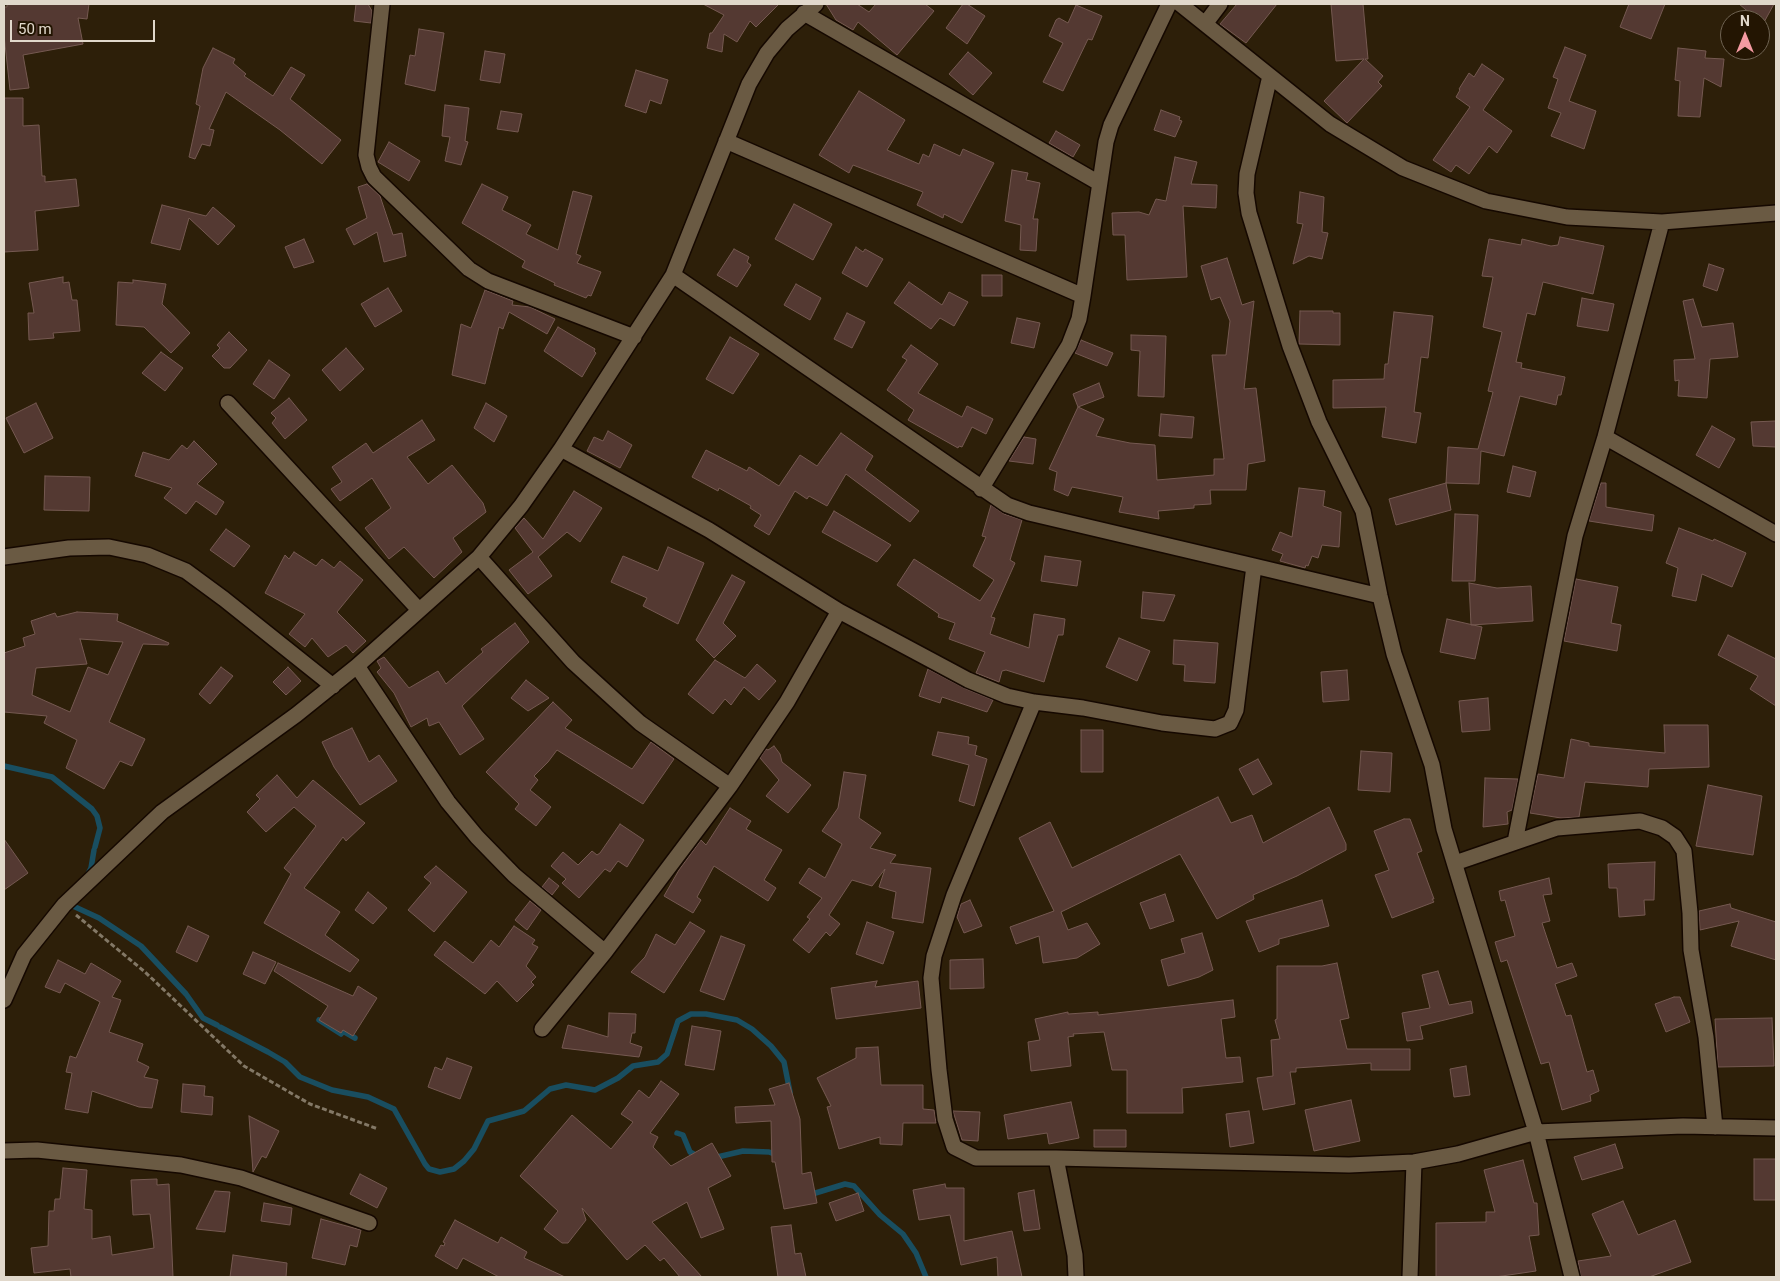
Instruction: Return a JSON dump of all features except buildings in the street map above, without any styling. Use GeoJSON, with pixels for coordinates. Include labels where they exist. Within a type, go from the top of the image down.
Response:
{"type":"FeatureCollection","features":[{"type":"Feature","properties":{"kind":"street"},"geometry":{"type":"LineString","coordinates":[[382,4],[366,155],[374,177],[469,269],[488,281],[634,337]]}},
{"type":"Feature","properties":{"kind":"street"},"geometry":{"type":"LineString","coordinates":[[981,489],[1069,345],[1079,319],[1102,160],[1111,125],[1169,4]]}},
{"type":"Feature","properties":{"kind":"street"},"geometry":{"type":"LineString","coordinates":[[1180,4],[1330,124],[1403,168],[1486,201],[1567,217],[1662,222],[1776,213]]}},
{"type":"Feature","properties":{"kind":"street"},"geometry":{"type":"LineString","coordinates":[[1205,24],[1220,4]]}},
{"type":"Feature","properties":{"kind":"street"},"geometry":{"type":"LineString","coordinates":[[4,1000],[24,955],[64,905],[162,812],[333,686],[357,666],[479,557],[521,506],[562,450],[673,275],[753,76],[767,54],[787,29],[810,9],[1099,183]]}},
{"type":"Feature","properties":{"kind":"street"},"geometry":{"type":"LineString","coordinates":[[1270,76],[1247,174],[1246,193],[1249,212],[1290,346],[1319,422],[1364,511],[1380,596],[1394,654],[1432,765],[1444,829],[1536,1132],[1572,1277]]}},
{"type":"Feature","properties":{"kind":"street"},"geometry":{"type":"LineString","coordinates":[[726,141],[1083,296]]}},
{"type":"Feature","properties":{"kind":"street"},"geometry":{"type":"LineString","coordinates":[[1514,842],[1575,536],[1605,437],[1662,222]]}},
{"type":"Feature","properties":{"kind":"street"},"geometry":{"type":"LineString","coordinates":[[673,275],[981,489],[1007,505],[1030,513],[1380,596]]}},
{"type":"Feature","properties":{"kind":"street"},"geometry":{"type":"LineString","coordinates":[[228,403],[419,610]]}},
{"type":"Feature","properties":{"kind":"street"},"geometry":{"type":"LineString","coordinates":[[1605,437],[1776,534]]}},
{"type":"Feature","properties":{"kind":"street"},"geometry":{"type":"LineString","coordinates":[[562,450],[709,530],[838,611],[968,680],[1007,696],[1034,702],[1083,708],[1162,723],[1215,729],[1230,723],[1236,710],[1254,566]]}},
{"type":"Feature","properties":{"kind":"street"},"geometry":{"type":"LineString","coordinates":[[4,557],[69,548],[99,548],[147,555],[186,571],[333,686]]}},
{"type":"Feature","properties":{"kind":"street"},"geometry":{"type":"LineString","coordinates":[[479,557],[573,662],[633,717],[730,786]]}},
{"type":"Feature","properties":{"kind":"street"},"geometry":{"type":"LineString","coordinates":[[542,1030],[606,952],[730,786],[787,702],[838,611]]}},
{"type":"Feature","properties":{"kind":"street"},"geometry":{"type":"LineString","coordinates":[[357,666],[448,802],[477,837],[514,874],[606,952]]}},
{"type":"Feature","properties":{"kind":"street"},"geometry":{"type":"LineString","coordinates":[[1034,702],[954,895],[934,956],[931,978],[945,1120],[954,1147],[976,1158],[1056,1158],[1349,1165],[1414,1162],[1458,1154],[1536,1132],[1715,1127],[1776,1128]]}},
{"type":"Feature","properties":{"kind":"street"},"geometry":{"type":"LineString","coordinates":[[1455,863],[1557,828],[1640,821],[1662,828],[1675,837],[1684,850],[1690,913],[1691,950],[1706,1037],[1715,1127]]}},
{"type":"Feature","properties":{"kind":"street"},"geometry":{"type":"LineString","coordinates":[[4,1151],[37,1150],[181,1165],[241,1178],[369,1222]]}},
{"type":"Feature","properties":{"kind":"street"},"geometry":{"type":"LineString","coordinates":[[1056,1158],[1075,1255],[1076,1277]]}},
{"type":"Feature","properties":{"kind":"street"},"geometry":{"type":"LineString","coordinates":[[1410,1277],[1414,1162]]}},
{"type":"Feature","properties":{"kind":"path"},"geometry":{"type":"LineString","coordinates":[[64,905],[144,972],[244,1066],[310,1104],[378,1129]]}},
{"type":"Feature","properties":{"kind":"waterway"},"geometry":{"type":"LineString","coordinates":[[4,766],[52,777],[92,809],[97,816],[100,828],[95,847]]}},
{"type":"Feature","properties":{"kind":"waterway"},"geometry":{"type":"LineString","coordinates":[[88,874],[94,850]]}},
{"type":"Feature","properties":{"kind":"waterway"},"geometry":{"type":"LineString","coordinates":[[70,901],[73,906],[99,918],[141,946],[186,994],[203,1018],[217,1025]]}},
{"type":"Feature","properties":{"kind":"waterway"},"geometry":{"type":"LineString","coordinates":[[220,1027],[285,1062],[300,1077],[332,1090],[368,1097],[394,1109],[425,1164],[429,1169],[440,1172],[454,1169],[464,1161],[474,1149],[488,1121],[524,1111],[550,1089],[566,1085],[595,1090],[618,1078],[633,1066],[658,1062],[667,1054],[678,1021],[691,1014],[706,1014],[737,1020],[752,1029],[771,1046],[784,1062],[790,1092]]}},
{"type":"Feature","properties":{"kind":"waterway"},"geometry":{"type":"LineString","coordinates":[[319,1020],[341,1034],[343,1031],[355,1038]]}},
{"type":"Feature","properties":{"kind":"waterway"},"geometry":{"type":"LineString","coordinates":[[677,1133],[683,1135],[690,1152],[699,1157]]}},
{"type":"Feature","properties":{"kind":"waterway"},"geometry":{"type":"LineString","coordinates":[[713,1158],[743,1151],[769,1152],[777,1155]]}},
{"type":"Feature","properties":{"kind":"waterway"},"geometry":{"type":"LineString","coordinates":[[809,1195],[845,1184],[854,1186],[880,1215],[903,1234],[916,1253],[926,1277]]}}]}
